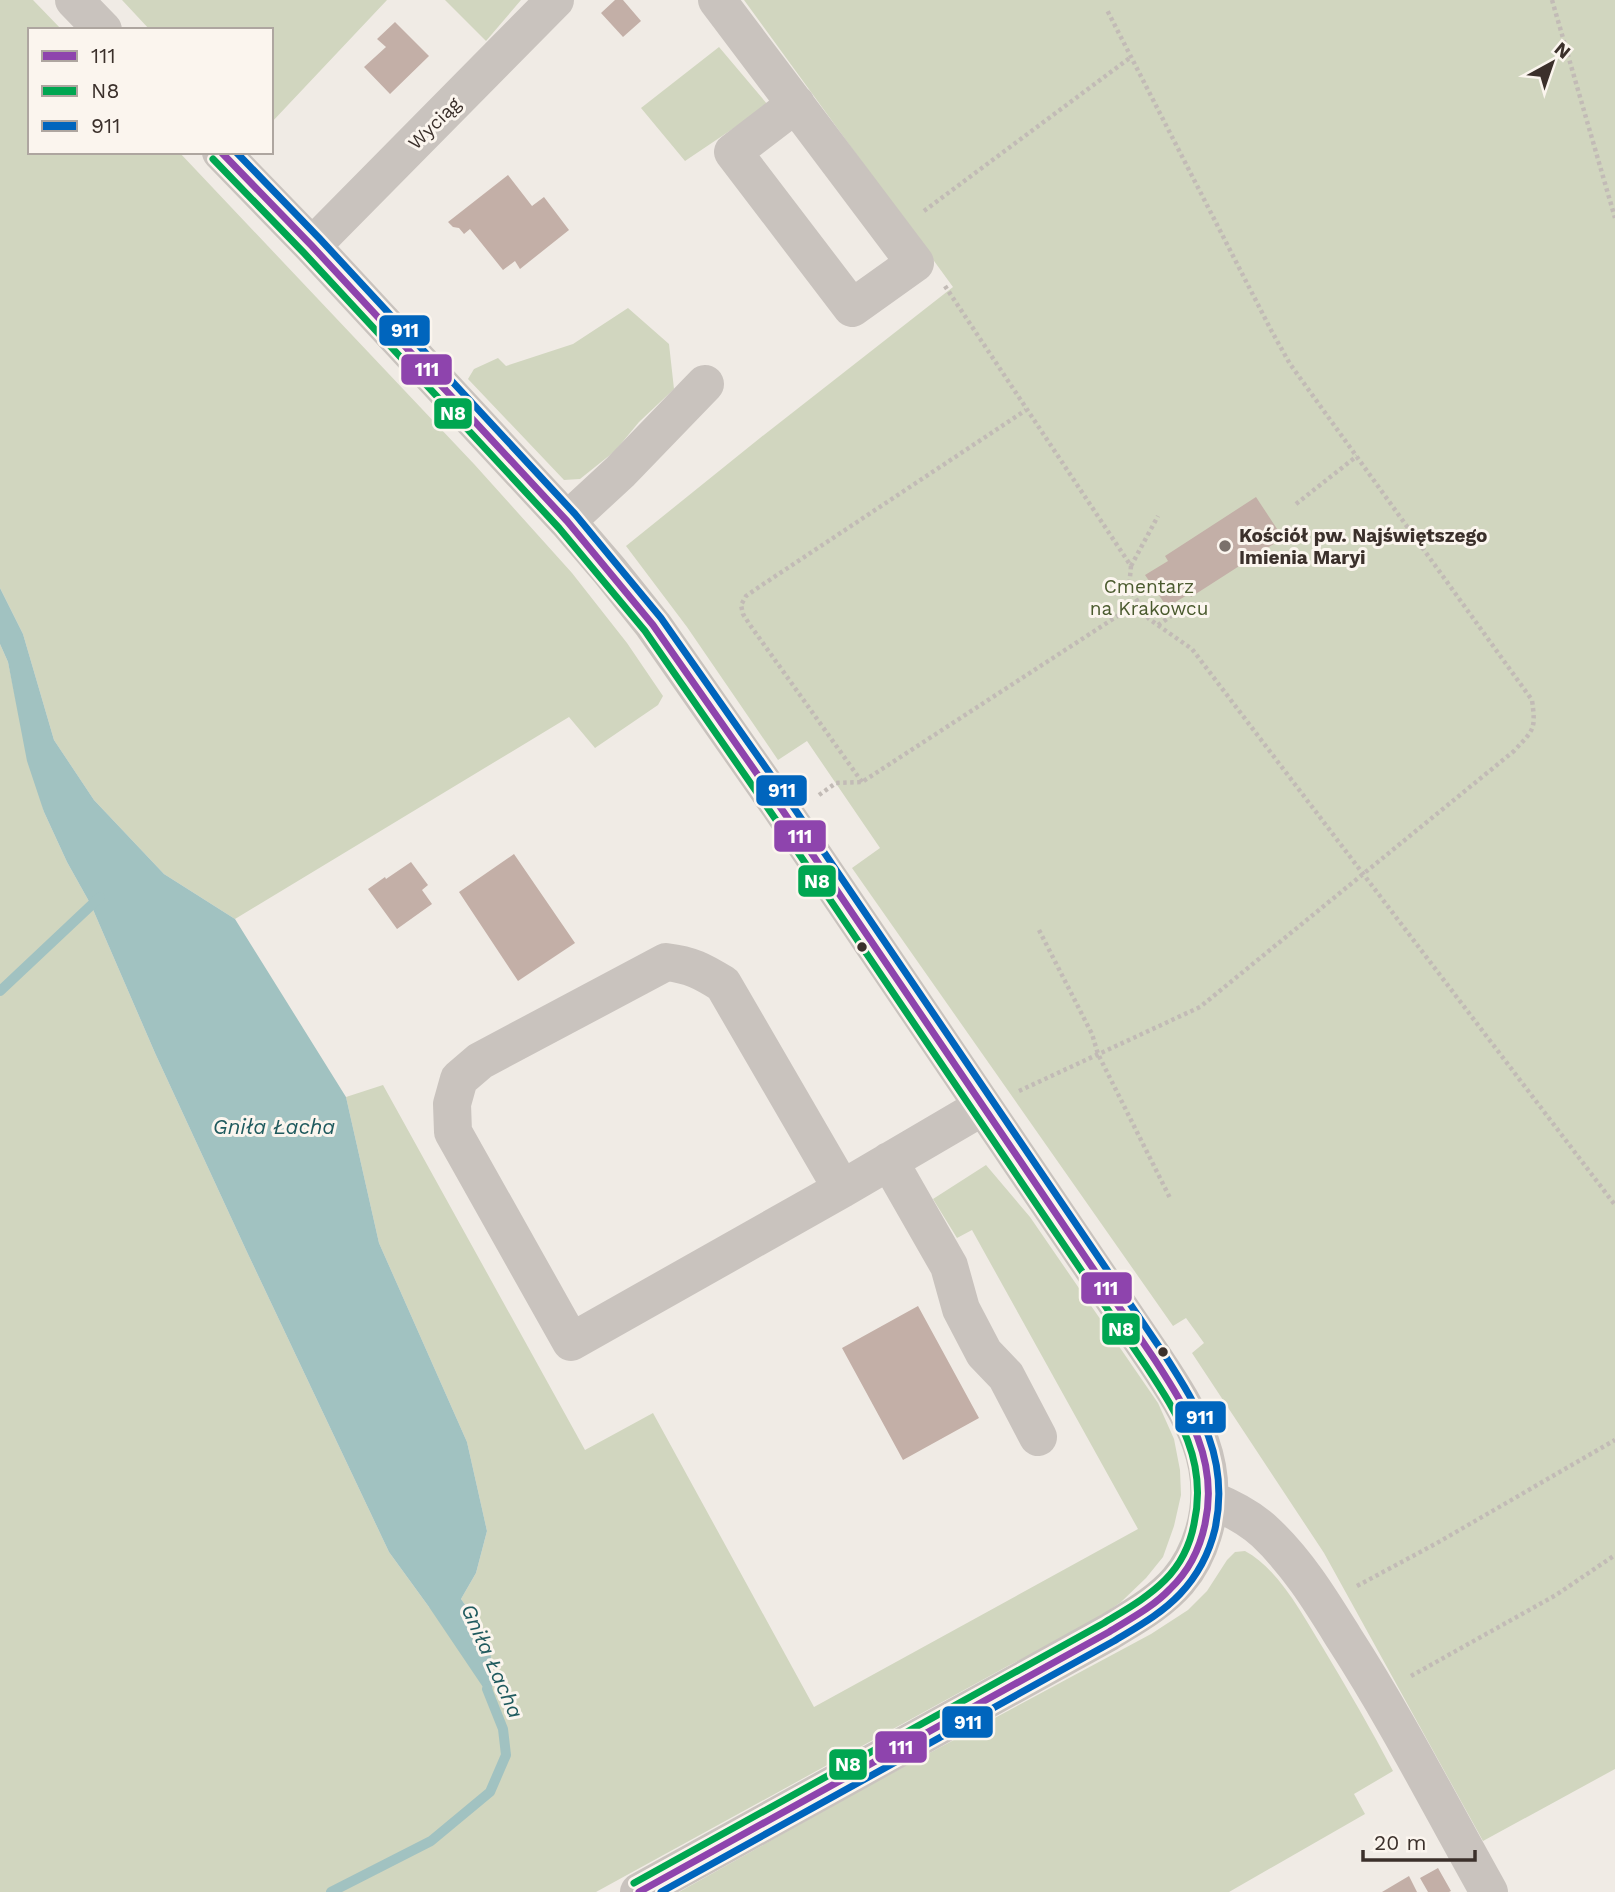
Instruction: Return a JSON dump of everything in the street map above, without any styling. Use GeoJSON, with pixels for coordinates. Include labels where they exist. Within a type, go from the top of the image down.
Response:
{"type":"FeatureCollection","features":[{"type":"Feature","properties":{"kind":"street"},"geometry":{"type":"LineString","coordinates":[[74,0],[101,28]]}},
{"type":"Feature","properties":{"kind":"street","name":"Wyciąg"},"geometry":{"type":"LineString","coordinates":[[312,246],[555,0]]}},
{"type":"Feature","properties":{"kind":"street"},"geometry":{"type":"LineString","coordinates":[[717,0],[796,104],[915,262],[852,308],[733,152],[796,104]]}},
{"type":"Feature","properties":{"kind":"street"},"geometry":{"type":"LineString","coordinates":[[224,154],[567,521],[645,615],[775,800],[997,1101],[1182,1402],[1204,1453],[1210,1476],[1211,1500],[1207,1522],[1190,1564],[1177,1581],[1137,1615],[639,1892]]}},
{"type":"Feature","properties":{"kind":"street"},"geometry":{"type":"LineString","coordinates":[[567,521],[620,472],[705,384]]}},
{"type":"Feature","properties":{"kind":"street"},"geometry":{"type":"LineString","coordinates":[[842,1189],[723,985],[706,973],[685,964],[666,962],[480,1061],[459,1079],[452,1104],[453,1132],[571,1342],[842,1189],[889,1161],[997,1101]]}},
{"type":"Feature","properties":{"kind":"street"},"geometry":{"type":"LineString","coordinates":[[889,1161],[949,1266],[961,1310],[984,1353],[1006,1377],[1038,1437]]}},
{"type":"Feature","properties":{"kind":"street"},"geometry":{"type":"LineString","coordinates":[[1211,1500],[1238,1511],[1264,1530],[1304,1576],[1380,1694],[1489,1892]]}},
{"type":"Feature","properties":{"kind":"path"},"geometry":{"type":"LineString","coordinates":[[1552,0],[1615,218]]}},
{"type":"Feature","properties":{"kind":"path"},"geometry":{"type":"LineString","coordinates":[[997,1101],[1200,1007],[1514,751],[1533,730],[1532,700],[1290,364],[1107,10]]}},
{"type":"Feature","properties":{"kind":"path"},"geometry":{"type":"LineString","coordinates":[[918,215],[1131,57]]}},
{"type":"Feature","properties":{"kind":"path"},"geometry":{"type":"LineString","coordinates":[[915,262],[936,272],[1132,566]]}},
{"type":"Feature","properties":{"kind":"path"},"geometry":{"type":"LineString","coordinates":[[862,782],[750,625],[741,605],[746,596],[756,589],[1026,410]]}},
{"type":"Feature","properties":{"kind":"path"},"geometry":{"type":"LineString","coordinates":[[1296,504],[1357,456]]}},
{"type":"Feature","properties":{"kind":"path"},"geometry":{"type":"LineString","coordinates":[[1158,516],[1132,566],[1129,587],[1149,619],[1192,649],[1615,1205]]}},
{"type":"Feature","properties":{"kind":"path"},"geometry":{"type":"LineString","coordinates":[[810,792],[818,796],[835,783],[862,782],[1139,603]]}},
{"type":"Feature","properties":{"kind":"path"},"geometry":{"type":"LineString","coordinates":[[1158,625],[1187,605]]}},
{"type":"Feature","properties":{"kind":"path"},"geometry":{"type":"LineString","coordinates":[[1039,930],[1170,1198]]}},
{"type":"Feature","properties":{"kind":"path"},"geometry":{"type":"LineString","coordinates":[[1323,1604],[1437,1544],[1615,1440]]}},
{"type":"Feature","properties":{"kind":"path"},"geometry":{"type":"LineString","coordinates":[[1380,1694],[1556,1595],[1615,1555]]}},
{"type":"Feature","properties":{"kind":"green space"},"geometry":{"type":"Polygon","coordinates":[[[0,0],[33,0],[60,28],[28,28],[28,154],[181,154],[474,464],[572,573],[627,643],[663,696],[658,705],[595,748],[569,717],[235,919],[164,874],[94,800],[54,740],[23,634],[0,588],[0,0]]]}},
{"type":"Feature","properties":{"kind":"green space"},"geometry":{"type":"Polygon","coordinates":[[[122,0],[387,0],[273,121],[273,28],[148,28],[122,0]]]}},
{"type":"Feature","properties":{"kind":"green space"},"geometry":{"type":"Polygon","coordinates":[[[445,0],[521,0],[486,41],[445,0]]]}},
{"type":"Feature","properties":{"kind":"green space","name":"Cmentarz na Krakowcu"},"geometry":{"type":"Polygon","coordinates":[[[744,0],[1615,0],[1615,1769],[1483,1841],[1324,1553],[1192,1353],[1204,1343],[1186,1318],[1173,1326],[852,868],[880,848],[807,741],[778,760],[687,627],[626,546],[953,287],[744,0]]]}},
{"type":"Feature","properties":{"kind":"green space"},"geometry":{"type":"Polygon","coordinates":[[[719,47],[768,105],[685,161],[641,108],[719,47]]]}},
{"type":"Feature","properties":{"kind":"green space"},"geometry":{"type":"Polygon","coordinates":[[[628,308],[669,344],[674,389],[639,422],[615,451],[580,479],[564,480],[468,379],[474,369],[498,358],[506,366],[573,344],[628,308]]]}},
{"type":"Feature","properties":{"kind":"green space"},"geometry":{"type":"Polygon","coordinates":[[[0,644],[8,662],[44,812],[91,905],[155,1053],[389,1552],[429,1607],[490,1640],[461,1599],[476,1573],[487,1531],[467,1442],[379,1243],[346,1097],[383,1085],[585,1450],[653,1413],[814,1707],[1138,1529],[972,1230],[957,1238],[933,1199],[986,1165],[1030,1217],[1158,1403],[1174,1439],[1180,1470],[1181,1495],[1163,1557],[1121,1602],[1088,1625],[1006,1667],[596,1892],[0,1892],[0,644]]]}},
{"type":"Feature","properties":{"kind":"green space"},"geometry":{"type":"Polygon","coordinates":[[[1245,1551],[1269,1569],[1298,1608],[1350,1693],[1393,1771],[1354,1794],[1365,1814],[1229,1892],[679,1892],[870,1785],[1151,1634],[1188,1610],[1207,1591],[1227,1560],[1235,1552],[1245,1551]]]}},
{"type":"Feature","properties":{"kind":"water","name":"Gniła Łacha"},"geometry":{"type":"Polygon","coordinates":[[[0,588],[23,634],[54,740],[94,800],[164,874],[235,919],[346,1097],[379,1243],[467,1442],[487,1531],[476,1573],[461,1599],[490,1640],[493,1702],[389,1552],[155,1053],[91,905],[44,812],[27,761],[8,662],[0,644],[0,588]]]}},
{"type":"Feature","properties":{"kind":"building"},"geometry":{"type":"Polygon","coordinates":[[[615,0],[623,0],[641,21],[623,37],[601,13],[615,0]]]}},
{"type":"Feature","properties":{"kind":"building"},"geometry":{"type":"Polygon","coordinates":[[[395,22],[429,56],[390,94],[364,67],[386,47],[377,39],[395,22]]]}},
{"type":"Feature","properties":{"kind":"building"},"geometry":{"type":"Polygon","coordinates":[[[508,175],[532,206],[544,197],[569,230],[520,269],[515,261],[503,270],[470,229],[464,234],[448,222],[508,175]]]}},
{"type":"Feature","properties":{"kind":"building","name":"Kościół pw. Najświętszego Imienia Maryi"},"geometry":{"type":"Polygon","coordinates":[[[1256,497],[1283,538],[1191,597],[1189,594],[1167,607],[1145,575],[1168,561],[1165,556],[1256,497]]]}},
{"type":"Feature","properties":{"kind":"building"},"geometry":{"type":"Polygon","coordinates":[[[514,854],[575,943],[518,981],[459,892],[514,854]]]}},
{"type":"Feature","properties":{"kind":"building"},"geometry":{"type":"Polygon","coordinates":[[[411,862],[428,885],[422,890],[432,904],[397,929],[368,889],[411,862]]]}},
{"type":"Feature","properties":{"kind":"building"},"geometry":{"type":"Polygon","coordinates":[[[918,1306],[979,1418],[903,1460],[842,1348],[918,1306]]]}},
{"type":"Feature","properties":{"kind":"building"},"geometry":{"type":"Polygon","coordinates":[[[1438,1868],[1451,1891],[1428,1892],[1420,1878],[1438,1868]]]}},
{"type":"Feature","properties":{"kind":"building"},"geometry":{"type":"Polygon","coordinates":[[[1409,1876],[1417,1892],[1382,1892],[1409,1876]]]}},
{"type":"Feature","properties":{"kind":"waterway"},"geometry":{"type":"LineString","coordinates":[[0,991],[100,897]]}},
{"type":"Feature","properties":{"kind":"waterway","name":"Gniła Łacha"},"geometry":{"type":"LineString","coordinates":[[331,1892],[431,1841],[490,1792],[506,1755],[503,1729],[487,1689]]}},
{"type":"Feature","properties":{"kind":"transit line","name":"111"},"geometry":{"type":"LineString","coordinates":[[223,154],[567,521],[653,625],[783,811],[1155,1360],[1179,1398],[1198,1438],[1204,1458],[1208,1501],[1200,1542],[1183,1575],[1156,1601],[1109,1632],[639,1892]]}},
{"type":"Feature","properties":{"kind":"transit line","name":"911"},"geometry":{"type":"LineString","coordinates":[[238,154],[575,514],[661,618],[792,805],[1164,1354],[1200,1416],[1215,1458],[1219,1504],[1215,1529],[1206,1556],[1192,1580],[1165,1608],[1114,1641],[661,1892]]}},
{"type":"Feature","properties":{"kind":"transit line","name":"N8"},"geometry":{"type":"LineString","coordinates":[[213,159],[559,528],[645,631],[1146,1366],[1179,1422],[1194,1460],[1197,1501],[1190,1540],[1175,1568],[1151,1592],[1104,1623],[634,1883]]}},
{"type":"Feature","properties":{"kind":"place","name":"Kościół pw. Najświętszego Imienia Maryi"},"geometry":{"type":"Point","coordinates":[1225,546]}}]}
